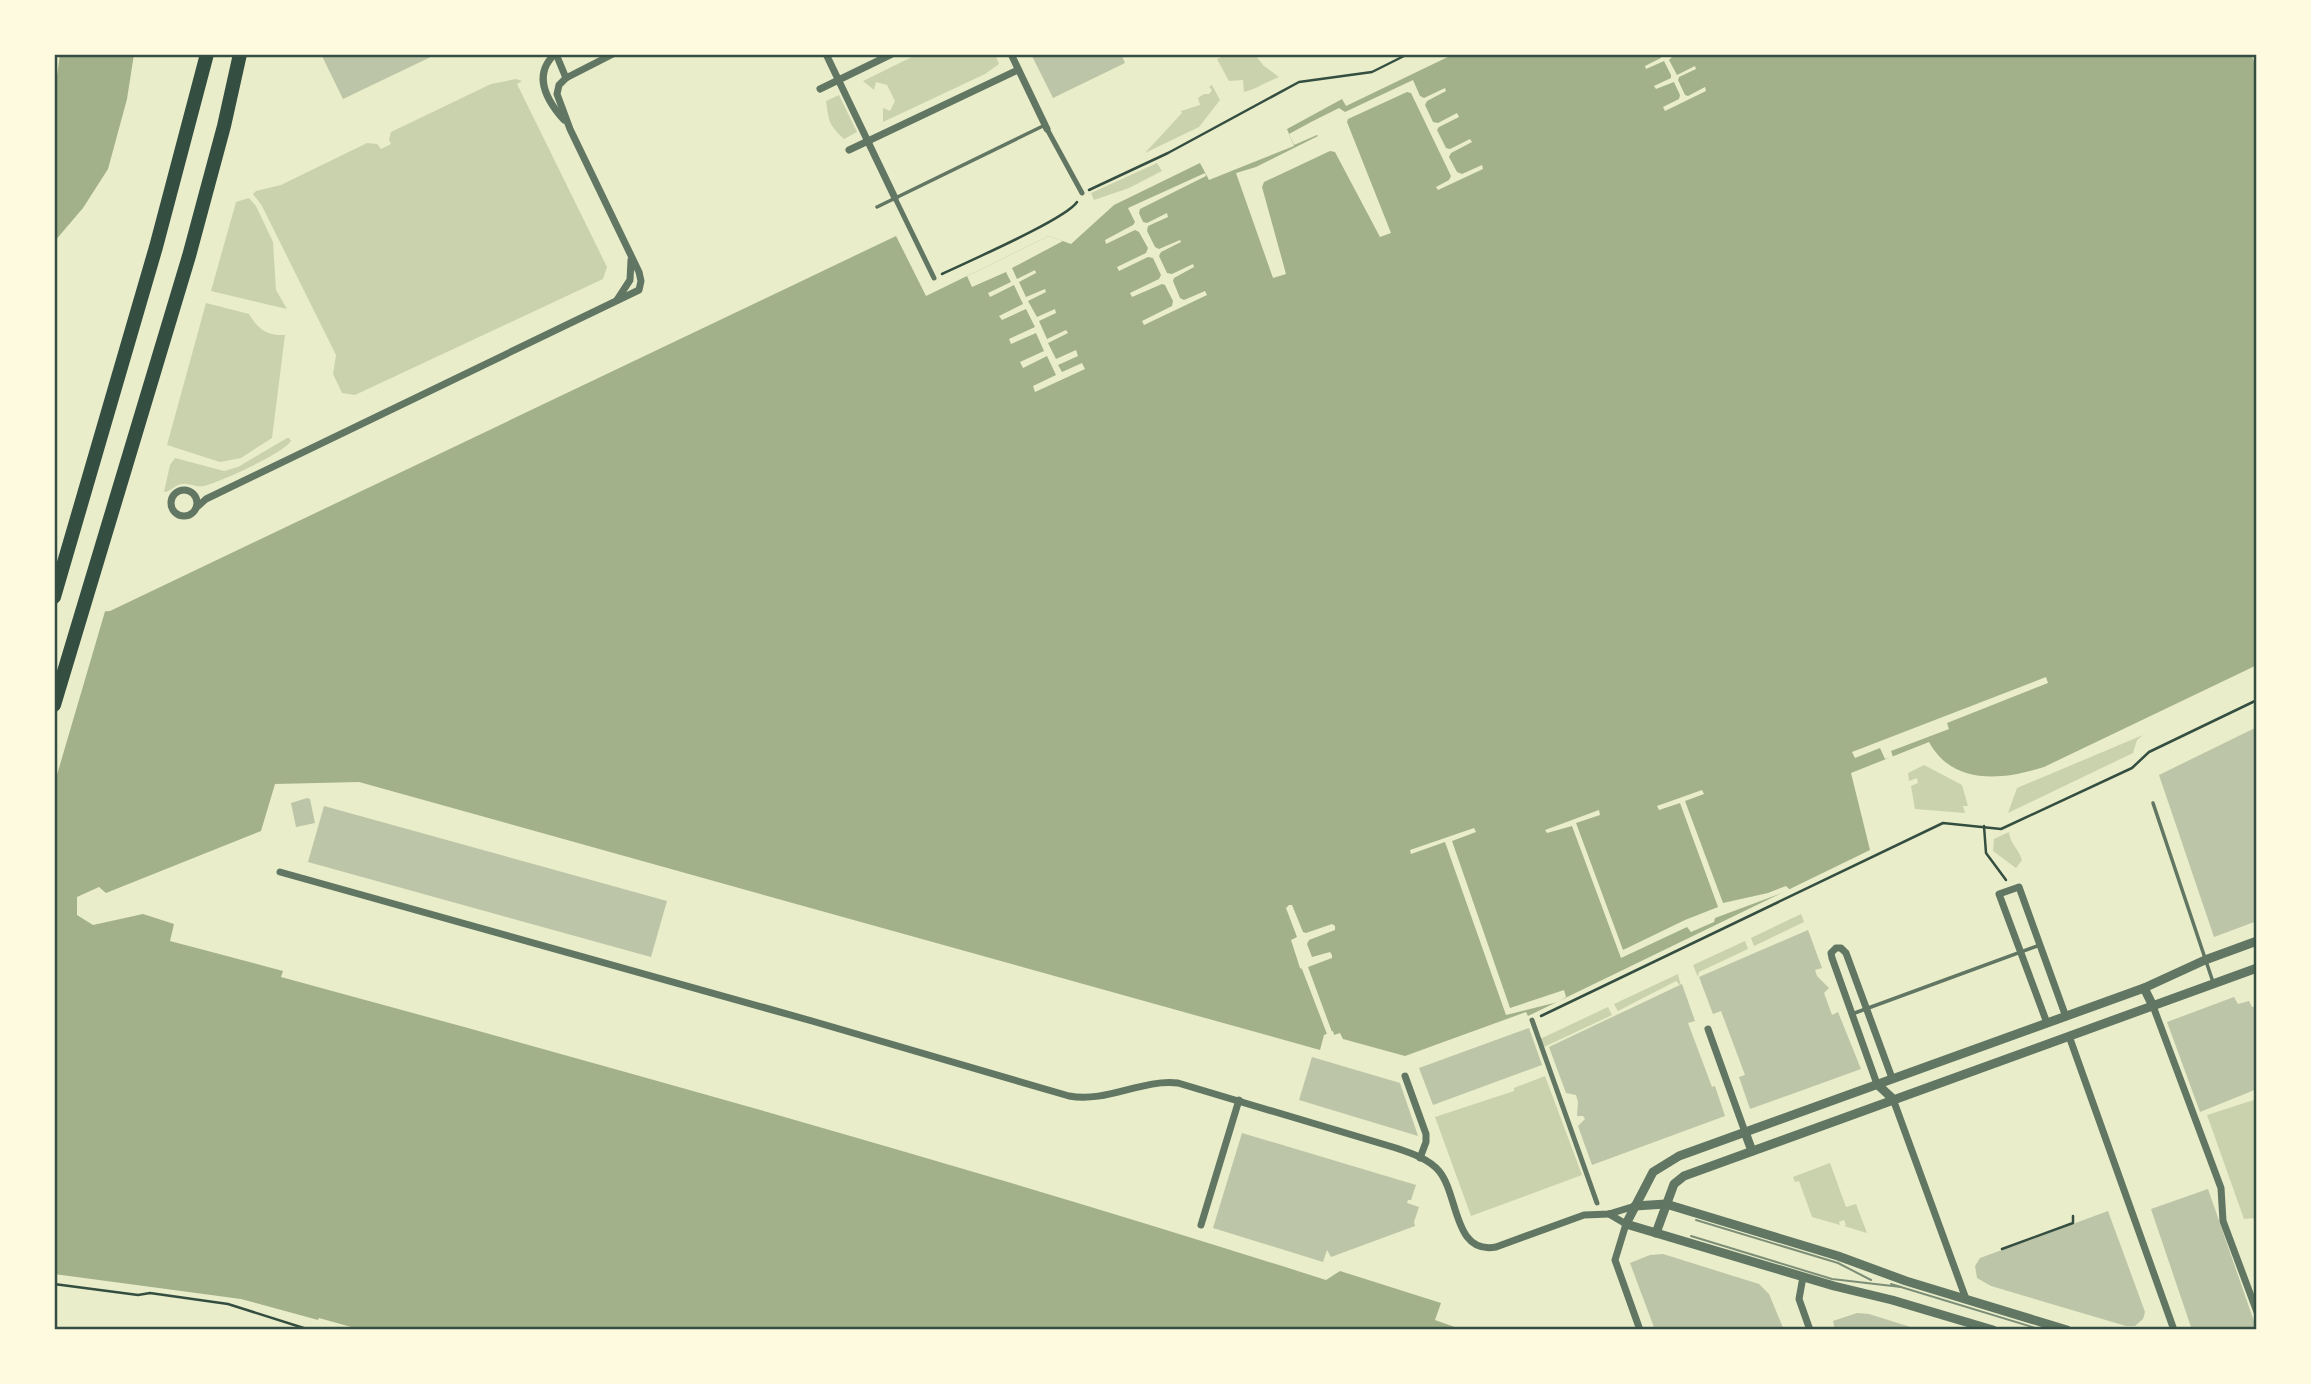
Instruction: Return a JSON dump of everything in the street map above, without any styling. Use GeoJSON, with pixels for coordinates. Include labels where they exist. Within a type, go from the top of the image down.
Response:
{"type":"FeatureCollection","features":[{"type":"Feature","properties":{"kind":"highway"},"geometry":{"type":"LineString","coordinates":[[54,597],[156,247],[207,54]]}},
{"type":"Feature","properties":{"kind":"highway"},"geometry":{"type":"LineString","coordinates":[[54,705],[189,256],[224,126],[240,54]]}},
{"type":"Feature","properties":{"kind":"street"},"geometry":{"type":"LineString","coordinates":[[566,78],[556,54],[546,65],[543,83],[550,103],[570,130]]}},
{"type":"Feature","properties":{"kind":"street"},"geometry":{"type":"LineString","coordinates":[[213,496],[180,490],[173,495],[172,507],[181,515],[189,514],[200,502],[213,496],[611,304],[637,291],[640,275],[570,130],[557,94],[559,85],[566,78],[613,54]]}},
{"type":"Feature","properties":{"kind":"street"},"geometry":{"type":"LineString","coordinates":[[826,54],[934,278]]}},
{"type":"Feature","properties":{"kind":"street"},"geometry":{"type":"LineString","coordinates":[[820,89],[892,54]]}},
{"type":"Feature","properties":{"kind":"street"},"geometry":{"type":"LineString","coordinates":[[1011,54],[1046,127],[1083,193]]}},
{"type":"Feature","properties":{"kind":"street"},"geometry":{"type":"LineString","coordinates":[[849,150],[1018,70]]}},
{"type":"Feature","properties":{"kind":"street"},"geometry":{"type":"LineString","coordinates":[[611,304],[623,294],[630,280],[628,249]]}},
{"type":"Feature","properties":{"kind":"street"},"geometry":{"type":"LineString","coordinates":[[188,491],[195,496],[195,508]]}},
{"type":"Feature","properties":{"kind":"street"},"geometry":{"type":"LineString","coordinates":[[280,873],[812,1020],[1069,1096],[1100,1097],[1171,1082],[1396,1148],[1434,1166],[1442,1175],[1465,1236],[1469,1242],[1481,1248],[1504,1244],[1588,1214],[1609,1214],[1635,1206],[1665,1204],[1826,1252],[2067,1330]]}},
{"type":"Feature","properties":{"kind":"street"},"geometry":{"type":"LineString","coordinates":[[2054,1041],[1999,894],[2020,887],[2174,1330]]}},
{"type":"Feature","properties":{"kind":"street"},"geometry":{"type":"LineString","coordinates":[[1640,1330],[1615,1260],[1626,1224],[1650,1176],[1664,1163],[2144,988],[2204,960],[2257,941]]}},
{"type":"Feature","properties":{"kind":"street"},"geometry":{"type":"LineString","coordinates":[[1893,1099],[1877,1084],[1831,955],[1836,948],[1841,948],[1846,953],[1892,1079],[1893,1099],[1966,1299]]}},
{"type":"Feature","properties":{"kind":"street"},"geometry":{"type":"LineString","coordinates":[[1656,1233],[1665,1204],[1674,1184],[1681,1177],[2257,968]]}},
{"type":"Feature","properties":{"kind":"street"},"geometry":{"type":"LineString","coordinates":[[2144,988],[2221,1188],[2223,1221],[2257,1312]]}},
{"type":"Feature","properties":{"kind":"street"},"geometry":{"type":"LineString","coordinates":[[1532,1020],[1597,1203]]}},
{"type":"Feature","properties":{"kind":"street"},"geometry":{"type":"LineString","coordinates":[[1708,1030],[1752,1151]]}},
{"type":"Feature","properties":{"kind":"street"},"geometry":{"type":"LineString","coordinates":[[1405,1076],[1426,1134],[1420,1158]]}},
{"type":"Feature","properties":{"kind":"street"},"geometry":{"type":"LineString","coordinates":[[1201,1225],[1239,1101]]}},
{"type":"Feature","properties":{"kind":"street"},"geometry":{"type":"LineString","coordinates":[[1609,1214],[1626,1224],[1993,1330]]}},
{"type":"Feature","properties":{"kind":"street"},"geometry":{"type":"LineString","coordinates":[[1803,1277],[1799,1299],[1810,1330]]}},
{"type":"Feature","properties":{"kind":"lane"},"geometry":{"type":"LineString","coordinates":[[877,206],[1046,127]]}},
{"type":"Feature","properties":{"kind":"lane"},"geometry":{"type":"LineString","coordinates":[[2153,803],[2214,984]]}},
{"type":"Feature","properties":{"kind":"lane"},"geometry":{"type":"LineString","coordinates":[[1852,1014],[2040,945]]}},
{"type":"Feature","properties":{"kind":"path"},"geometry":{"type":"LineString","coordinates":[[934,278],[1073,208],[1083,193],[1168,153],[1299,82],[1371,72],[1408,54]]}},
{"type":"Feature","properties":{"kind":"path"},"geometry":{"type":"LineString","coordinates":[[1532,1020],[1943,823],[2001,829],[2132,768],[2149,752],[2257,700]]}},
{"type":"Feature","properties":{"kind":"path"},"geometry":{"type":"LineString","coordinates":[[1984,826],[1986,853],[2004,874],[2009,891]]}},
{"type":"Feature","properties":{"kind":"path"},"geometry":{"type":"LineString","coordinates":[[2002,1249],[2073,1223],[2073,1216]]}},
{"type":"Feature","properties":{"kind":"path"},"geometry":{"type":"LineString","coordinates":[[54,1284],[228,1304],[310,1330]]}},
{"type":"Feature","properties":{"kind":"shaded area"},"geometry":{"type":"Polygon","coordinates":[[[60,54],[134,54],[127,99],[108,169],[83,208],[54,242],[54,98],[60,54]]]}},
{"type":"Feature","properties":{"kind":"shaded area"},"geometry":{"type":"Polygon","coordinates":[[[918,54],[995,54],[999,64],[985,74],[883,122],[883,108],[890,111],[895,101],[887,85],[876,82],[874,90],[863,81],[918,54]]]}},
{"type":"Feature","properties":{"kind":"shaded area"},"geometry":{"type":"Polygon","coordinates":[[[1228,54],[1255,55],[1279,77],[1244,92],[1243,80],[1229,81],[1217,59],[1228,54]]]}},
{"type":"Feature","properties":{"kind":"shaded area"},"geometry":{"type":"Polygon","coordinates":[[[1454,54],[2251,54],[2257,70],[2257,665],[2044,767],[2029,771],[1996,776],[1965,773],[1939,756],[1929,742],[1851,773],[1870,850],[1528,1016],[1526,1012],[1405,1056],[1343,1039],[1340,1033],[1334,1035],[1333,1031],[1324,1035],[1320,1050],[359,782],[275,784],[261,831],[106,893],[99,887],[77,897],[77,915],[93,925],[143,914],[174,924],[170,941],[283,971],[281,977],[805,1123],[1326,1280],[1340,1271],[1441,1303],[1435,1320],[1463,1330],[362,1330],[241,1299],[54,1274],[54,615],[110,611],[896,236],[926,296],[1049,236],[1071,244],[1114,205],[1200,163],[1209,180],[1294,146],[1287,129],[1342,99],[1346,106],[1454,54]]]}},
{"type":"Feature","properties":{"kind":"shaded area"},"geometry":{"type":"Polygon","coordinates":[[[516,79],[522,81],[517,84],[607,267],[603,279],[355,395],[342,393],[333,374],[336,355],[262,206],[253,194],[281,185],[367,143],[377,144],[381,149],[391,144],[391,132],[491,84],[516,79]]]}},
{"type":"Feature","properties":{"kind":"shaded area"},"geometry":{"type":"Polygon","coordinates":[[[1212,85],[1220,100],[1199,127],[1145,153],[1181,111],[1200,105],[1198,98],[1209,94],[1212,90],[1209,87],[1212,85]]]}},
{"type":"Feature","properties":{"kind":"shaded area"},"geometry":{"type":"Polygon","coordinates":[[[839,95],[857,132],[844,139],[830,122],[826,101],[839,95]]]}},
{"type":"Feature","properties":{"kind":"shaded area"},"geometry":{"type":"Polygon","coordinates":[[[1157,163],[1162,171],[1129,188],[1094,200],[1091,193],[1157,163]]]}},
{"type":"Feature","properties":{"kind":"shaded area"},"geometry":{"type":"Polygon","coordinates":[[[249,198],[256,206],[273,242],[276,290],[287,309],[211,291],[236,202],[249,198]]]}},
{"type":"Feature","properties":{"kind":"shaded area"},"geometry":{"type":"Polygon","coordinates":[[[206,303],[249,314],[264,330],[285,335],[272,438],[241,458],[220,462],[167,445],[206,303]]]}},
{"type":"Feature","properties":{"kind":"shaded area"},"geometry":{"type":"Polygon","coordinates":[[[287,438],[291,441],[286,446],[237,473],[204,486],[180,484],[164,492],[170,465],[175,458],[224,471],[238,467],[287,438]]]}},
{"type":"Feature","properties":{"kind":"shaded area"},"geometry":{"type":"Polygon","coordinates":[[[2143,735],[2137,740],[2133,753],[2008,813],[2017,788],[2143,735]]]}},
{"type":"Feature","properties":{"kind":"shaded area"},"geometry":{"type":"Polygon","coordinates":[[[1924,765],[1962,785],[1968,806],[1963,806],[1965,813],[1915,809],[1911,786],[1918,783],[1917,778],[1909,781],[1908,773],[1924,765]]]}},
{"type":"Feature","properties":{"kind":"shaded area"},"geometry":{"type":"Polygon","coordinates":[[[2009,832],[2022,860],[2016,868],[1993,851],[1994,839],[2009,832]]]}},
{"type":"Feature","properties":{"kind":"shaded area"},"geometry":{"type":"Polygon","coordinates":[[[1801,914],[1804,922],[1754,946],[1751,938],[1801,914]]]}},
{"type":"Feature","properties":{"kind":"shaded area"},"geometry":{"type":"Polygon","coordinates":[[[1745,941],[1748,949],[1699,972],[1698,977],[1693,965],[1745,941]]]}},
{"type":"Feature","properties":{"kind":"shaded area"},"geometry":{"type":"Polygon","coordinates":[[[1678,974],[1681,986],[1676,981],[1618,1011],[1614,1004],[1678,974]]]}},
{"type":"Feature","properties":{"kind":"shaded area"},"geometry":{"type":"Polygon","coordinates":[[[1608,1007],[1612,1015],[1544,1047],[1540,1039],[1608,1007]]]}},
{"type":"Feature","properties":{"kind":"shaded area"},"geometry":{"type":"Polygon","coordinates":[[[1545,1076],[1582,1175],[1471,1216],[1435,1117],[1514,1091],[1514,1088],[1545,1076]]]}},
{"type":"Feature","properties":{"kind":"shaded area"},"geometry":{"type":"Polygon","coordinates":[[[2257,1099],[2257,1218],[2244,1219],[2207,1115],[2257,1099]]]}},
{"type":"Feature","properties":{"kind":"shaded area"},"geometry":{"type":"Polygon","coordinates":[[[1830,1163],[1846,1207],[1856,1204],[1867,1233],[1844,1226],[1844,1220],[1839,1222],[1840,1225],[1812,1217],[1799,1181],[1795,1182],[1793,1177],[1830,1163]]]}},
{"type":"Feature","properties":{"kind":"pier"},"geometry":{"type":"Polygon","coordinates":[[[1661,54],[1675,54],[1669,60],[1677,75],[1695,66],[1696,69],[1679,77],[1685,95],[1705,87],[1706,91],[1665,111],[1663,107],[1679,99],[1680,95],[1674,82],[1656,89],[1654,86],[1671,78],[1664,61],[1646,69],[1645,66],[1661,58],[1661,54]]]}},
{"type":"Feature","properties":{"kind":"pier"},"geometry":{"type":"Polygon","coordinates":[[[1413,80],[1420,96],[1424,98],[1445,88],[1446,91],[1427,101],[1425,105],[1433,122],[1438,123],[1457,113],[1459,117],[1437,130],[1446,148],[1450,149],[1470,139],[1472,142],[1451,153],[1449,157],[1457,172],[1462,174],[1482,165],[1483,169],[1438,190],[1436,187],[1451,176],[1411,93],[1407,92],[1348,119],[1391,233],[1380,237],[1335,152],[1330,151],[1264,182],[1262,187],[1286,274],[1273,278],[1236,173],[1256,167],[1318,136],[1294,145],[1289,134],[1311,122],[1339,108],[1345,112],[1413,80]]]}},
{"type":"Feature","properties":{"kind":"pier"},"geometry":{"type":"Polygon","coordinates":[[[1205,173],[1206,176],[1140,209],[1139,213],[1143,222],[1147,223],[1167,213],[1168,217],[1148,226],[1147,231],[1155,247],[1159,249],[1180,240],[1181,242],[1161,252],[1159,256],[1167,273],[1172,274],[1193,264],[1194,267],[1174,278],[1180,298],[1184,300],[1205,291],[1207,295],[1144,325],[1142,321],[1172,306],[1173,301],[1162,284],[1132,297],[1130,293],[1159,279],[1161,275],[1153,258],[1148,257],[1119,271],[1117,267],[1146,253],[1148,248],[1139,232],[1135,230],[1106,244],[1105,240],[1133,225],[1135,222],[1128,208],[1205,173]]]}},
{"type":"Feature","properties":{"kind":"pier"},"geometry":{"type":"Polygon","coordinates":[[[1049,236],[1063,241],[1012,268],[1017,279],[1035,270],[1036,273],[1019,282],[1026,297],[1045,289],[1046,292],[1028,301],[1037,317],[1055,309],[1056,313],[1039,321],[1047,339],[1066,330],[1068,333],[1048,343],[1056,359],[1076,350],[1078,356],[1058,365],[1062,372],[1082,363],[1085,369],[1035,392],[1033,386],[1056,375],[1047,356],[1023,368],[1020,362],[1044,351],[1036,333],[1011,344],[1009,339],[1035,327],[1026,309],[1002,320],[999,316],[1023,304],[1014,285],[990,297],[988,293],[1011,282],[1006,272],[972,287],[967,276],[1049,236]]]}},
{"type":"Feature","properties":{"kind":"pier"},"geometry":{"type":"Polygon","coordinates":[[[106,608],[54,785],[54,611],[106,608]]]}},
{"type":"Feature","properties":{"kind":"pier"},"geometry":{"type":"Polygon","coordinates":[[[2046,677],[2048,683],[1947,723],[1949,729],[1891,751],[1893,757],[1885,759],[1880,748],[1855,758],[1852,752],[2046,677]]]}},
{"type":"Feature","properties":{"kind":"pier"},"geometry":{"type":"Polygon","coordinates":[[[1702,790],[1704,794],[1685,801],[1723,903],[1786,886],[1790,890],[1715,918],[1714,922],[1691,932],[1687,927],[1621,958],[1572,826],[1547,833],[1545,830],[1599,810],[1600,815],[1576,823],[1623,950],[1718,907],[1680,803],[1659,810],[1657,806],[1702,790]]]}},
{"type":"Feature","properties":{"kind":"pier"},"geometry":{"type":"Polygon","coordinates":[[[1474,828],[1476,832],[1452,841],[1510,1008],[1564,990],[1566,997],[1558,1002],[1506,1015],[1445,842],[1411,854],[1410,850],[1474,828]]]}},
{"type":"Feature","properties":{"kind":"pier"},"geometry":{"type":"Polygon","coordinates":[[[1292,905],[1303,932],[1332,924],[1335,926],[1335,930],[1309,940],[1307,944],[1312,957],[1330,952],[1332,955],[1332,958],[1308,967],[1332,1032],[1327,1034],[1291,940],[1297,937],[1286,908],[1292,905]]]}},
{"type":"Feature","properties":{"kind":"building"},"geometry":{"type":"Polygon","coordinates":[[[321,54],[437,54],[343,99],[321,54]]]}},
{"type":"Feature","properties":{"kind":"building"},"geometry":{"type":"Polygon","coordinates":[[[1031,54],[1121,54],[1125,63],[1053,98],[1031,54]]]}},
{"type":"Feature","properties":{"kind":"building"},"geometry":{"type":"Polygon","coordinates":[[[2257,727],[2257,921],[2214,937],[2159,775],[2257,727]]]}},
{"type":"Feature","properties":{"kind":"building"},"geometry":{"type":"Polygon","coordinates":[[[310,799],[315,823],[296,827],[291,803],[310,799]]]}},
{"type":"Feature","properties":{"kind":"building"},"geometry":{"type":"Polygon","coordinates":[[[324,806],[667,901],[651,957],[308,862],[324,806]]]}},
{"type":"Feature","properties":{"kind":"building"},"geometry":{"type":"Polygon","coordinates":[[[1808,930],[1822,968],[1815,970],[1817,976],[1829,988],[1824,993],[1832,1015],[1838,1012],[1861,1069],[1750,1109],[1739,1077],[1745,1075],[1721,1011],[1713,1014],[1699,977],[1808,930]]]}},
{"type":"Feature","properties":{"kind":"building"},"geometry":{"type":"Polygon","coordinates":[[[1682,984],[1695,1021],[1688,1023],[1725,1116],[1592,1165],[1578,1126],[1585,1119],[1583,1116],[1577,1116],[1576,1095],[1566,1093],[1549,1047],[1682,984]]]}},
{"type":"Feature","properties":{"kind":"building"},"geometry":{"type":"Polygon","coordinates":[[[2234,997],[2238,1004],[2249,1001],[2252,1007],[2257,1006],[2257,1089],[2200,1112],[2167,1022],[2234,997]]]}},
{"type":"Feature","properties":{"kind":"building"},"geometry":{"type":"Polygon","coordinates":[[[1529,1028],[1542,1065],[1433,1105],[1419,1068],[1529,1028]]]}},
{"type":"Feature","properties":{"kind":"building"},"geometry":{"type":"Polygon","coordinates":[[[1312,1057],[1400,1083],[1418,1136],[1299,1100],[1312,1057]]]}},
{"type":"Feature","properties":{"kind":"building"},"geometry":{"type":"Polygon","coordinates":[[[1242,1133],[1416,1185],[1411,1200],[1407,1203],[1419,1207],[1415,1226],[1331,1257],[1327,1250],[1323,1262],[1213,1228],[1242,1133]]]}},
{"type":"Feature","properties":{"kind":"building"},"geometry":{"type":"Polygon","coordinates":[[[2208,1189],[2257,1330],[2192,1330],[2151,1209],[2208,1189]]]}},
{"type":"Feature","properties":{"kind":"building"},"geometry":{"type":"Polygon","coordinates":[[[2108,1211],[2145,1312],[2143,1319],[2135,1326],[2126,1326],[1991,1286],[1977,1278],[1975,1266],[1980,1258],[2108,1211]]]}},
{"type":"Feature","properties":{"kind":"building"},"geometry":{"type":"Polygon","coordinates":[[[1663,1254],[1759,1284],[1769,1294],[1784,1330],[1655,1330],[1630,1263],[1650,1255],[1663,1254]]]}},
{"type":"Feature","properties":{"kind":"building"},"geometry":{"type":"Polygon","coordinates":[[[1857,1313],[1869,1314],[1920,1330],[1835,1330],[1833,1321],[1857,1313]]]}},
{"type":"Feature","properties":{"kind":"tram line"},"geometry":{"type":"LineString","coordinates":[[1696,1220],[1838,1263],[1871,1280]]}},
{"type":"Feature","properties":{"kind":"tram line"},"geometry":{"type":"LineString","coordinates":[[1691,1236],[1832,1279],[1901,1287]]}},
{"type":"Feature","properties":{"kind":"tram line"},"geometry":{"type":"LineString","coordinates":[[1891,1284],[2042,1330]]}}]}
